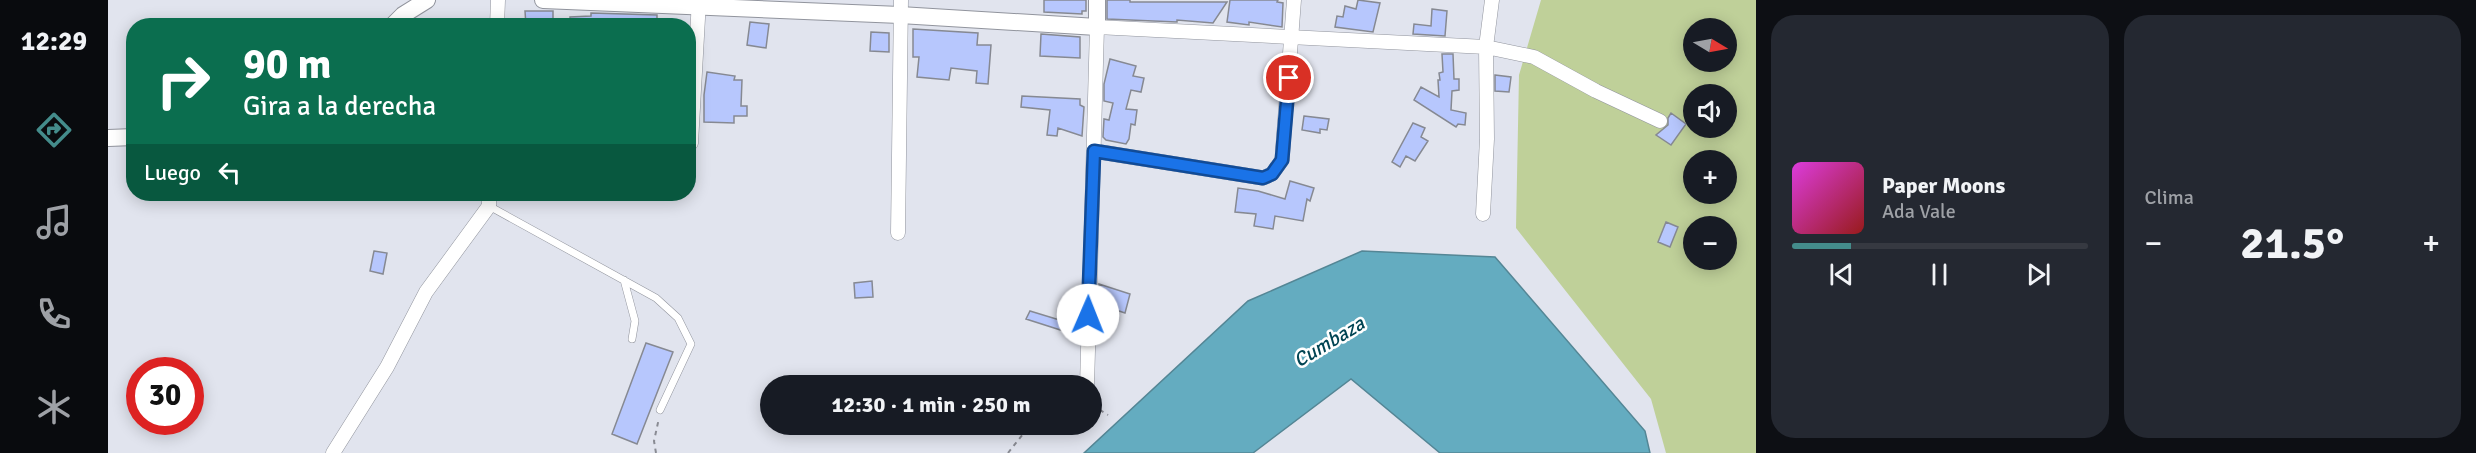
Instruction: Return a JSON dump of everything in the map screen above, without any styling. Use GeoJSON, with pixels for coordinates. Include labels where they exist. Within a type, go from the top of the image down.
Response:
{"type":"FeatureCollection","features":[{"type":"Feature","properties":{"kind":"street"},"geometry":{"type":"LineString","coordinates":[[400,18],[427,0]]}},
{"type":"Feature","properties":{"kind":"street"},"geometry":{"type":"LineString","coordinates":[[497,18],[498,0]]}},
{"type":"Feature","properties":{"kind":"street"},"geometry":{"type":"LineString","coordinates":[[543,0],[901,8],[1097,27],[1486,47],[1534,57],[1596,91],[1660,121]]}},
{"type":"Feature","properties":{"kind":"street"},"geometry":{"type":"LineString","coordinates":[[1087,375],[1097,0]]}},
{"type":"Feature","properties":{"kind":"street"},"geometry":{"type":"LineString","coordinates":[[1094,151],[1263,178],[1272,174],[1282,160],[1294,0]]}},
{"type":"Feature","properties":{"kind":"street"},"geometry":{"type":"LineString","coordinates":[[1484,214],[1487,139],[1486,47],[1492,0]]}},
{"type":"Feature","properties":{"kind":"street"},"geometry":{"type":"LineString","coordinates":[[696,63],[699,3]]}},
{"type":"Feature","properties":{"kind":"street"},"geometry":{"type":"LineString","coordinates":[[898,233],[901,8]]}},
{"type":"Feature","properties":{"kind":"street"},"geometry":{"type":"LineString","coordinates":[[108,138],[126,137]]}},
{"type":"Feature","properties":{"kind":"street"},"geometry":{"type":"LineString","coordinates":[[333,453],[387,367],[426,292],[488,201]]}},
{"type":"Feature","properties":{"kind":"lane"},"geometry":{"type":"LineString","coordinates":[[491,201],[644,291],[668,307],[678,318],[690,344],[660,410]]}},
{"type":"Feature","properties":{"kind":"lane"},"geometry":{"type":"LineString","coordinates":[[624,280],[635,321],[632,339]]}},
{"type":"Feature","properties":{"kind":"path"},"geometry":{"type":"LineString","coordinates":[[656,453],[654,441],[660,410]]}},
{"type":"Feature","properties":{"kind":"path"},"geometry":{"type":"LineString","coordinates":[[1102,411],[1108,415]]}},
{"type":"Feature","properties":{"kind":"path"},"geometry":{"type":"LineString","coordinates":[[1008,453],[1022,435]]}},
{"type":"Feature","properties":{"kind":"green space"},"geometry":{"type":"Polygon","coordinates":[[[1541,0],[1756,0],[1756,453],[1666,453],[1651,399],[1516,228],[1519,75],[1541,0]]]}},
{"type":"Feature","properties":{"kind":"water","name":"Cumbaza"},"geometry":{"type":"Polygon","coordinates":[[[1362,251],[1495,257],[1645,431],[1650,453],[1440,453],[1351,379],[1253,453],[1084,453],[1248,301],[1362,251]]]}},
{"type":"Feature","properties":{"kind":"building"},"geometry":{"type":"Polygon","coordinates":[[[1044,0],[1086,0],[1086,11],[1082,11],[1082,14],[1044,12],[1044,0]]]}},
{"type":"Feature","properties":{"kind":"building"},"geometry":{"type":"Polygon","coordinates":[[[1107,0],[1227,2],[1213,23],[1107,19],[1107,0]]]}},
{"type":"Feature","properties":{"kind":"building"},"geometry":{"type":"Polygon","coordinates":[[[1230,0],[1278,0],[1277,2],[1283,3],[1282,27],[1249,22],[1249,25],[1227,22],[1230,0]]]}},
{"type":"Feature","properties":{"kind":"building"},"geometry":{"type":"Polygon","coordinates":[[[1358,0],[1380,3],[1373,32],[1335,27],[1337,16],[1343,17],[1345,6],[1356,9],[1358,0]]]}},
{"type":"Feature","properties":{"kind":"building"},"geometry":{"type":"Polygon","coordinates":[[[1432,9],[1447,11],[1445,36],[1413,34],[1414,24],[1431,26],[1432,9]]]}},
{"type":"Feature","properties":{"kind":"building"},"geometry":{"type":"Polygon","coordinates":[[[525,11],[553,11],[553,18],[525,18],[525,11]]]}},
{"type":"Feature","properties":{"kind":"building"},"geometry":{"type":"Polygon","coordinates":[[[591,13],[657,15],[657,18],[570,18],[591,16],[591,13]]]}},
{"type":"Feature","properties":{"kind":"building"},"geometry":{"type":"Polygon","coordinates":[[[750,22],[769,24],[766,48],[747,45],[750,22]]]}},
{"type":"Feature","properties":{"kind":"building"},"geometry":{"type":"Polygon","coordinates":[[[913,29],[978,33],[977,45],[991,45],[988,84],[976,83],[977,71],[951,68],[949,80],[917,77],[919,57],[913,57],[913,29]]]}},
{"type":"Feature","properties":{"kind":"building"},"geometry":{"type":"Polygon","coordinates":[[[871,32],[889,33],[889,52],[870,51],[871,32]]]}},
{"type":"Feature","properties":{"kind":"building"},"geometry":{"type":"Polygon","coordinates":[[[1041,34],[1080,37],[1080,58],[1040,56],[1041,34]]]}},
{"type":"Feature","properties":{"kind":"building"},"geometry":{"type":"Polygon","coordinates":[[[1442,54],[1453,54],[1454,79],[1459,79],[1459,90],[1452,91],[1451,110],[1466,113],[1465,125],[1458,124],[1456,127],[1414,100],[1421,87],[1439,97],[1439,73],[1443,72],[1442,54]]]}},
{"type":"Feature","properties":{"kind":"building"},"geometry":{"type":"Polygon","coordinates":[[[1110,59],[1136,66],[1133,76],[1144,78],[1141,92],[1131,90],[1126,109],[1137,110],[1135,125],[1131,124],[1126,144],[1106,140],[1103,137],[1104,119],[1109,120],[1113,103],[1104,101],[1104,84],[1110,59]]]}},
{"type":"Feature","properties":{"kind":"building"},"geometry":{"type":"Polygon","coordinates":[[[707,72],[735,76],[734,80],[742,80],[741,106],[747,106],[747,116],[734,116],[734,123],[704,122],[707,72]]]}},
{"type":"Feature","properties":{"kind":"building"},"geometry":{"type":"Polygon","coordinates":[[[1495,75],[1511,77],[1509,92],[1495,91],[1495,75]]]}},
{"type":"Feature","properties":{"kind":"building"},"geometry":{"type":"Polygon","coordinates":[[[1022,96],[1080,99],[1080,105],[1084,107],[1082,136],[1058,128],[1057,136],[1047,135],[1050,110],[1021,107],[1022,96]]]}},
{"type":"Feature","properties":{"kind":"building"},"geometry":{"type":"Polygon","coordinates":[[[1671,113],[1683,122],[1683,128],[1671,145],[1656,135],[1668,125],[1671,113]]]}},
{"type":"Feature","properties":{"kind":"building"},"geometry":{"type":"Polygon","coordinates":[[[1304,116],[1329,119],[1327,130],[1320,129],[1320,133],[1302,130],[1304,116]]]}},
{"type":"Feature","properties":{"kind":"building"},"geometry":{"type":"Polygon","coordinates":[[[1413,123],[1425,128],[1421,137],[1428,141],[1415,161],[1406,156],[1400,167],[1392,162],[1413,123]]]}},
{"type":"Feature","properties":{"kind":"building"},"geometry":{"type":"Polygon","coordinates":[[[1290,181],[1314,188],[1310,201],[1307,199],[1303,221],[1275,216],[1273,229],[1254,226],[1256,214],[1235,212],[1238,188],[1285,199],[1290,181]]]}},
{"type":"Feature","properties":{"kind":"building"},"geometry":{"type":"Polygon","coordinates":[[[1666,222],[1678,227],[1670,247],[1658,242],[1666,222]]]}},
{"type":"Feature","properties":{"kind":"building"},"geometry":{"type":"Polygon","coordinates":[[[374,251],[387,253],[383,274],[370,271],[374,251]]]}},
{"type":"Feature","properties":{"kind":"building"},"geometry":{"type":"Polygon","coordinates":[[[872,281],[873,297],[855,298],[854,283],[872,281]]]}},
{"type":"Feature","properties":{"kind":"building"},"geometry":{"type":"Polygon","coordinates":[[[1099,284],[1130,294],[1125,313],[1104,306],[1107,296],[1099,294],[1099,284]]]}},
{"type":"Feature","properties":{"kind":"building"},"geometry":{"type":"Polygon","coordinates":[[[1030,311],[1076,325],[1073,334],[1026,319],[1030,311]]]}},
{"type":"Feature","properties":{"kind":"building"},"geometry":{"type":"Polygon","coordinates":[[[646,343],[673,352],[637,444],[612,434],[646,343]]]}},
{"type":"Feature","properties":{"kind":"route"},"geometry":{"type":"LineString","coordinates":[[1088,315],[1094,151],[1263,178],[1272,174],[1282,160],[1289,78]]}}]}
